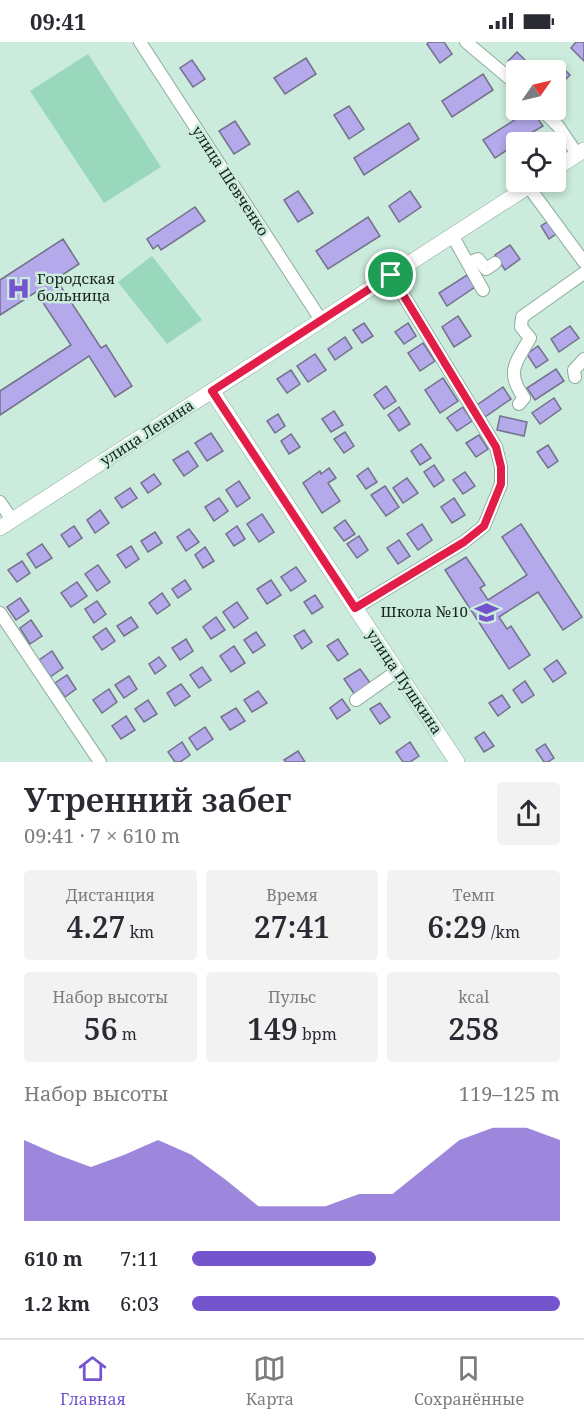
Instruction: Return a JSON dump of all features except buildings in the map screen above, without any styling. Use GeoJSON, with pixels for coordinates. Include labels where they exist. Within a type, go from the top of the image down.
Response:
{"type":"FeatureCollection","features":[{"type":"Feature","properties":{"kind":"street","name":"улица Шевченко"},"geometry":{"type":"LineString","coordinates":[[140,42],[321,320]]}},
{"type":"Feature","properties":{"kind":"street"},"geometry":{"type":"LineString","coordinates":[[466,42],[506,76]]}},
{"type":"Feature","properties":{"kind":"street"},"geometry":{"type":"LineString","coordinates":[[552,120],[580,152],[566,162]]}},
{"type":"Feature","properties":{"kind":"street","name":"улица Ленина"},"geometry":{"type":"LineString","coordinates":[[6,524],[519,192]]}},
{"type":"Feature","properties":{"kind":"street"},"geometry":{"type":"LineString","coordinates":[[537,192],[584,262]]}},
{"type":"Feature","properties":{"kind":"street"},"geometry":{"type":"LineString","coordinates":[[452,235],[483,290]]}},
{"type":"Feature","properties":{"kind":"street"},"geometry":{"type":"LineString","coordinates":[[468,263],[478,259],[486,269],[495,262]]}},
{"type":"Feature","properties":{"kind":"street"},"geometry":{"type":"LineString","coordinates":[[519,405],[524,398],[514,384],[513,370],[530,338],[521,327],[522,317],[584,273]]}},
{"type":"Feature","properties":{"kind":"street"},"geometry":{"type":"LineString","coordinates":[[355,608],[464,542],[484,526],[501,484],[501,467],[496,447],[391,275]]}},
{"type":"Feature","properties":{"kind":"street"},"geometry":{"type":"LineString","coordinates":[[575,377],[574,370],[584,359]]}},
{"type":"Feature","properties":{"kind":"street","name":"улица Пушкина"},"geometry":{"type":"LineString","coordinates":[[212,391],[457,762]]}},
{"type":"Feature","properties":{"kind":"street"},"geometry":{"type":"LineString","coordinates":[[0,501],[6,524]]}},
{"type":"Feature","properties":{"kind":"street"},"geometry":{"type":"LineString","coordinates":[[0,613],[100,762]]}},
{"type":"Feature","properties":{"kind":"street"},"geometry":{"type":"LineString","coordinates":[[356,700],[397,671]]}},
{"type":"Feature","properties":{"kind":"green space"},"geometry":{"type":"Polygon","coordinates":[[[88,54],[161,167],[104,203],[30,91],[88,54]]]}},
{"type":"Feature","properties":{"kind":"green space"},"geometry":{"type":"Polygon","coordinates":[[[152,256],[202,320],[167,344],[118,282],[152,256]]]}},
{"type":"Feature","properties":{"kind":"place","name":"Городская больница"},"geometry":{"type":"Point","coordinates":[19,288]}},
{"type":"Feature","properties":{"kind":"place","name":"Школа №10"},"geometry":{"type":"Point","coordinates":[486,612]}},
{"type":"Feature","properties":{"kind":"route"},"geometry":{"type":"LineString","coordinates":[[391,275],[496,447],[501,467],[501,484],[484,526],[464,542],[447,550],[355,608],[212,391],[391,275]]}}]}
